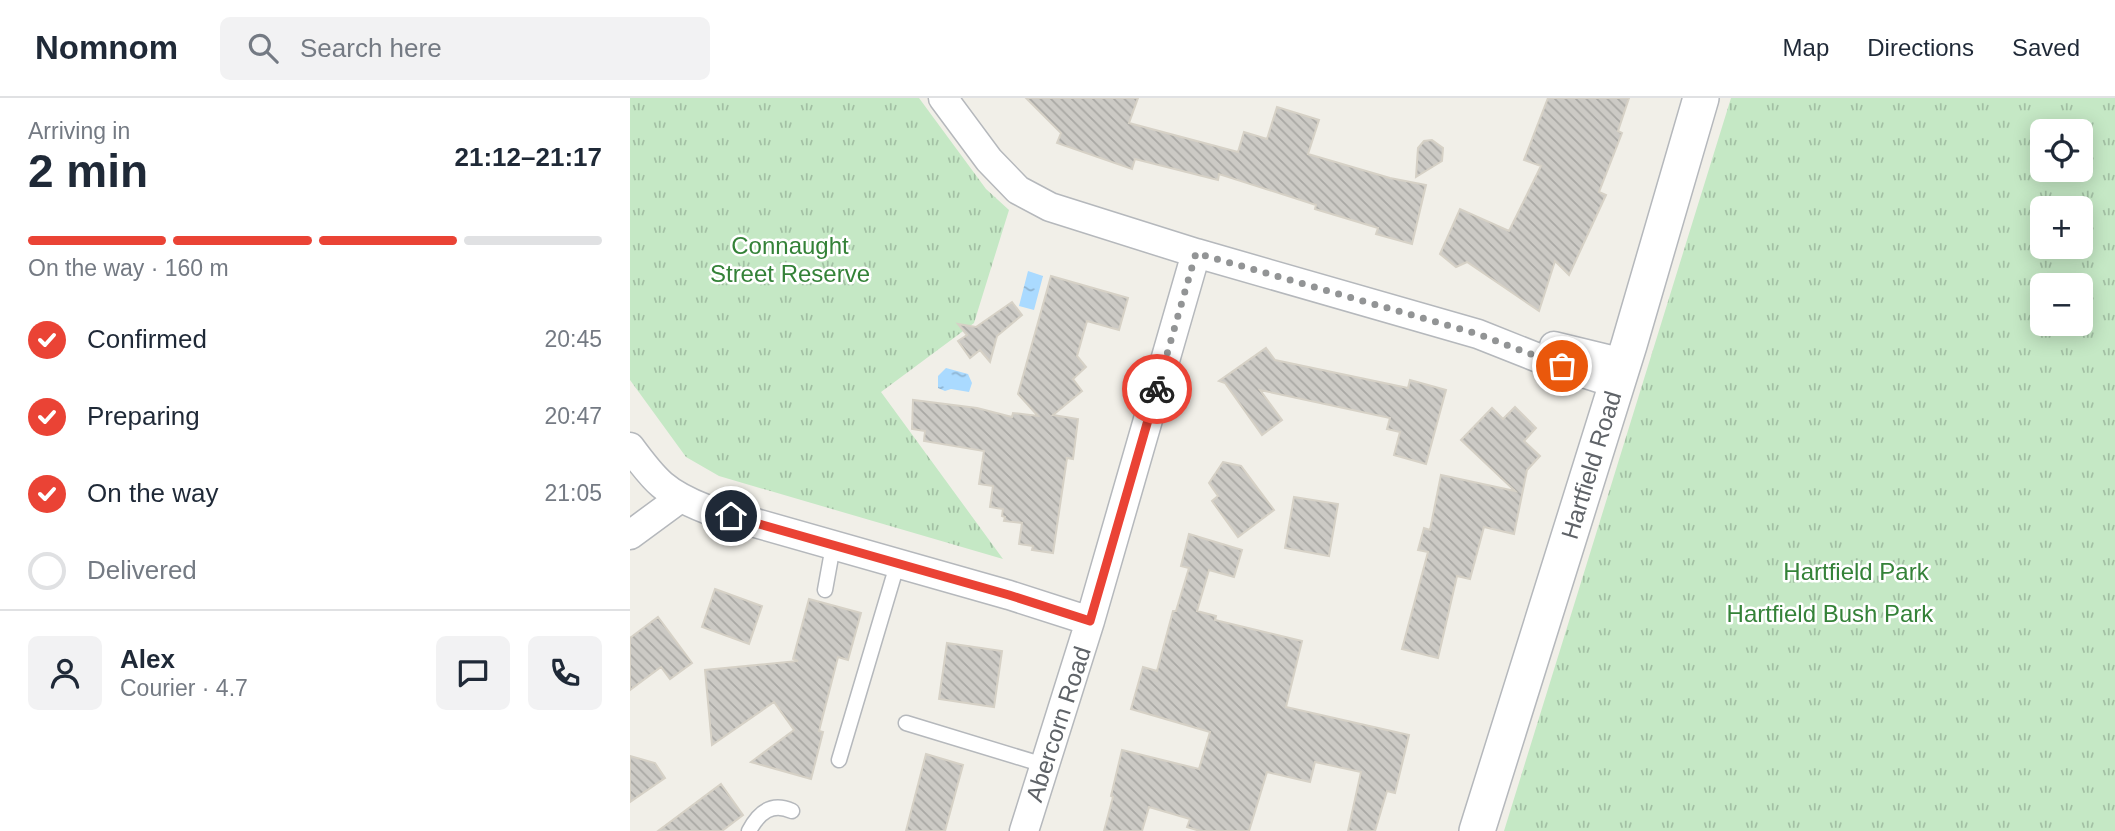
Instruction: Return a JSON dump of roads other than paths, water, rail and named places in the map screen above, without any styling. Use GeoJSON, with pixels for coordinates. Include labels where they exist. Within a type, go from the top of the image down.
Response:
{"type":"FeatureCollection","features":[{"type":"Feature","properties":{"kind":"street"},"geometry":{"type":"LineString","coordinates":[[943,98],[989,160],[1018,190],[1050,207],[1196,253],[1478,334],[1546,345],[1620,373]]}},
{"type":"Feature","properties":{"kind":"street","name":"Hartfield Road"},"geometry":{"type":"LineString","coordinates":[[1477,831],[1620,373],[1702,98]]}},
{"type":"Feature","properties":{"kind":"street","name":"Abercorn Road"},"geometry":{"type":"LineString","coordinates":[[1024,831],[1090,621],[1196,253]]}},
{"type":"Feature","properties":{"kind":"street"},"geometry":{"type":"LineString","coordinates":[[630,447],[664,489],[679,499],[1090,621]]}},
{"type":"Feature","properties":{"kind":"street"},"geometry":{"type":"LineString","coordinates":[[630,535],[679,499]]}},
{"type":"Feature","properties":{"kind":"lane"},"geometry":{"type":"LineString","coordinates":[[825,590],[834,546]]}},
{"type":"Feature","properties":{"kind":"lane"},"geometry":{"type":"LineString","coordinates":[[839,760],[897,565]]}},
{"type":"Feature","properties":{"kind":"lane"},"geometry":{"type":"LineString","coordinates":[[906,723],[1044,765]]}},
{"type":"Feature","properties":{"kind":"lane"},"geometry":{"type":"LineString","coordinates":[[749,831],[771,807],[792,811]]}},
{"type":"Feature","properties":{"kind":"water"},"geometry":{"type":"Polygon","coordinates":[[[1028,271],[1043,276],[1034,310],[1019,306],[1028,271]]]}},
{"type":"Feature","properties":{"kind":"water"},"geometry":{"type":"Polygon","coordinates":[[[946,368],[968,374],[972,383],[969,392],[938,388],[938,376],[946,368]]]}},
{"type":"Feature","properties":{"kind":"park label","name":"Connaught Street Reserve"},"geometry":{"type":"Point","coordinates":[790,259]}},
{"type":"Feature","properties":{"kind":"park label","name":"Hartfield Park"},"geometry":{"type":"Point","coordinates":[1856,571]}},
{"type":"Feature","properties":{"kind":"park label","name":"Hartfield Bush Park"},"geometry":{"type":"Point","coordinates":[1830,613]}}]}
